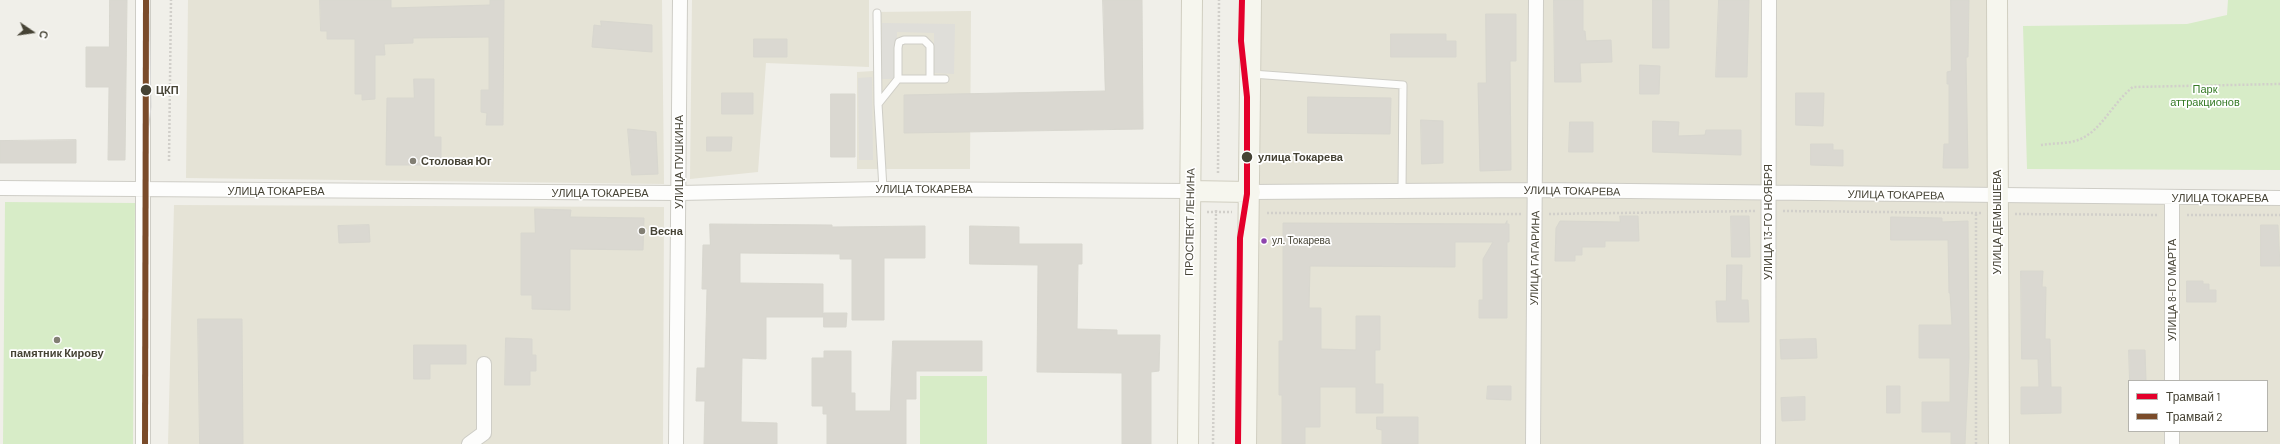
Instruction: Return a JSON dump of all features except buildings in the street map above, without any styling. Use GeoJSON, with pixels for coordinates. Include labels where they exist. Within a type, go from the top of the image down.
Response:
{"type":"FeatureCollection","features":[{"type":"Feature","properties":{"kind":"street"},"geometry":{"type":"LineString","coordinates":[[143,0],[142,190],[144,444]]}},
{"type":"Feature","properties":{"kind":"street","name":"УЛИЦА ПУШКИНА"},"geometry":{"type":"LineString","coordinates":[[676,444],[680,0]]}},
{"type":"Feature","properties":{"kind":"street","name":"ПРОСПЕКТ ЛЕНИНА"},"geometry":{"type":"LineString","coordinates":[[1188,444],[1192,0]]}},
{"type":"Feature","properties":{"kind":"street"},"geometry":{"type":"LineString","coordinates":[[1246,444],[1251,0]]}},
{"type":"Feature","properties":{"kind":"street","name":"УЛИЦА ГАГАРИНА"},"geometry":{"type":"LineString","coordinates":[[1533,444],[1536,214],[1536,0]]}},
{"type":"Feature","properties":{"kind":"street","name":"УЛИЦА 13-ГО НОЯБРЯ"},"geometry":{"type":"LineString","coordinates":[[1768,444],[1767,193],[1769,0]]}},
{"type":"Feature","properties":{"kind":"street","name":"УЛИЦА ДЕМЫШЕВА"},"geometry":{"type":"LineString","coordinates":[[1997,0],[1999,444]]}},
{"type":"Feature","properties":{"kind":"street","name":"УЛИЦА ТОКАРЕВА"},"geometry":{"type":"LineString","coordinates":[[0,188],[679,194],[883,189],[1250,192],[1536,190],[1767,193],[1997,205],[2172,199],[2280,198]]}},
{"type":"Feature","properties":{"kind":"street","name":"УЛИЦА 8-ГО МАРТА"},"geometry":{"type":"LineString","coordinates":[[2172,199],[2172,380]]}},
{"type":"Feature","properties":{"kind":"street"},"geometry":{"type":"LineString","coordinates":[[469,444],[484,433],[484,364]]}},
{"type":"Feature","properties":{"kind":"street"},"geometry":{"type":"LineString","coordinates":[[2172,432],[2172,444]]}},
{"type":"Feature","properties":{"kind":"lane"},"geometry":{"type":"LineString","coordinates":[[877,13],[878,104],[883,189]]}},
{"type":"Feature","properties":{"kind":"lane"},"geometry":{"type":"LineString","coordinates":[[878,104],[898,79],[899,42],[904,40],[924,40],[930,46],[930,79]]}},
{"type":"Feature","properties":{"kind":"lane"},"geometry":{"type":"LineString","coordinates":[[1250,74],[1403,85],[1402,190]]}},
{"type":"Feature","properties":{"kind":"lane"},"geometry":{"type":"LineString","coordinates":[[898,79],[945,78]]}},
{"type":"Feature","properties":{"kind":"path"},"geometry":{"type":"LineString","coordinates":[[169,160],[171,0]]}},
{"type":"Feature","properties":{"kind":"path"},"geometry":{"type":"LineString","coordinates":[[1214,444],[1220,0]]}},
{"type":"Feature","properties":{"kind":"path"},"geometry":{"type":"LineString","coordinates":[[2041,145],[2078,140],[2094,131],[2121,96],[2133,87],[2280,84]]}},
{"type":"Feature","properties":{"kind":"path"},"geometry":{"type":"LineString","coordinates":[[1190,212],[1536,214],[1768,210],[1976,213],[1997,205],[2172,215],[2280,215]]}},
{"type":"Feature","properties":{"kind":"path"},"geometry":{"type":"LineString","coordinates":[[1976,213],[1976,444]]}},
{"type":"Feature","properties":{"kind":"shaded area"},"geometry":{"type":"Polygon","coordinates":[[[188,0],[662,0],[664,184],[186,178],[188,0]]]}},
{"type":"Feature","properties":{"kind":"shaded area"},"geometry":{"type":"Polygon","coordinates":[[[692,0],[869,0],[869,67],[766,63],[758,172],[690,179],[692,0]]]}},
{"type":"Feature","properties":{"kind":"shaded area"},"geometry":{"type":"Polygon","coordinates":[[[1251,0],[1993,0],[1997,196],[2280,203],[2280,444],[1248,444],[1251,0]]]}},
{"type":"Feature","properties":{"kind":"shaded area"},"geometry":{"type":"Polygon","coordinates":[[[971,11],[970,169],[857,169],[857,72],[873,71],[873,12],[971,11]]]}},
{"type":"Feature","properties":{"kind":"shaded area"},"geometry":{"type":"Polygon","coordinates":[[[882,23],[955,24],[954,74],[934,73],[934,33],[897,32],[896,79],[881,79],[882,23]]]}},
{"type":"Feature","properties":{"kind":"shaded area"},"geometry":{"type":"Polygon","coordinates":[[[872,77],[873,160],[859,160],[858,78],[872,77]]]}},
{"type":"Feature","properties":{"kind":"shaded area"},"geometry":{"type":"Polygon","coordinates":[[[174,205],[664,207],[663,444],[168,444],[174,205]]]}},
{"type":"Feature","properties":{"kind":"green space","name":"Парк аттракционов"},"geometry":{"type":"Polygon","coordinates":[[[2228,0],[2280,0],[2280,170],[2027,169],[2023,26],[2187,24],[2227,15],[2228,0]]]}},
{"type":"Feature","properties":{"kind":"green space"},"geometry":{"type":"Polygon","coordinates":[[[5,202],[135,203],[133,444],[3,444],[5,202]]]}},
{"type":"Feature","properties":{"kind":"green space"},"geometry":{"type":"Polygon","coordinates":[[[920,376],[987,376],[987,444],[920,444],[920,376]]]}},
{"type":"Feature","properties":{"kind":"tram line","name":"2"},"geometry":{"type":"LineString","coordinates":[[145,444],[146,0]]}},
{"type":"Feature","properties":{"kind":"tram line"},"geometry":{"type":"LineString","coordinates":[[146,150],[151,107],[149,0]]}},
{"type":"Feature","properties":{"kind":"tram line","name":"1"},"geometry":{"type":"LineString","coordinates":[[1238,444],[1240,238],[1247,194],[1247,97],[1241,41],[1242,0]]}},
{"type":"Feature","properties":{"kind":"place","name":"ЦКП"},"geometry":{"type":"Point","coordinates":[146,90]}},
{"type":"Feature","properties":{"kind":"place","name":"улица Токарева"},"geometry":{"type":"Point","coordinates":[1247,157]}},
{"type":"Feature","properties":{"kind":"place","name":"Столовая Юг"},"geometry":{"type":"Point","coordinates":[413,161]}},
{"type":"Feature","properties":{"kind":"place","name":"Весна"},"geometry":{"type":"Point","coordinates":[642,231]}},
{"type":"Feature","properties":{"kind":"place","name":"ул. Токарева"},"geometry":{"type":"Point","coordinates":[1264,241]}},
{"type":"Feature","properties":{"kind":"place","name":"памятник Кирову"},"geometry":{"type":"Point","coordinates":[57,340]}}]}
